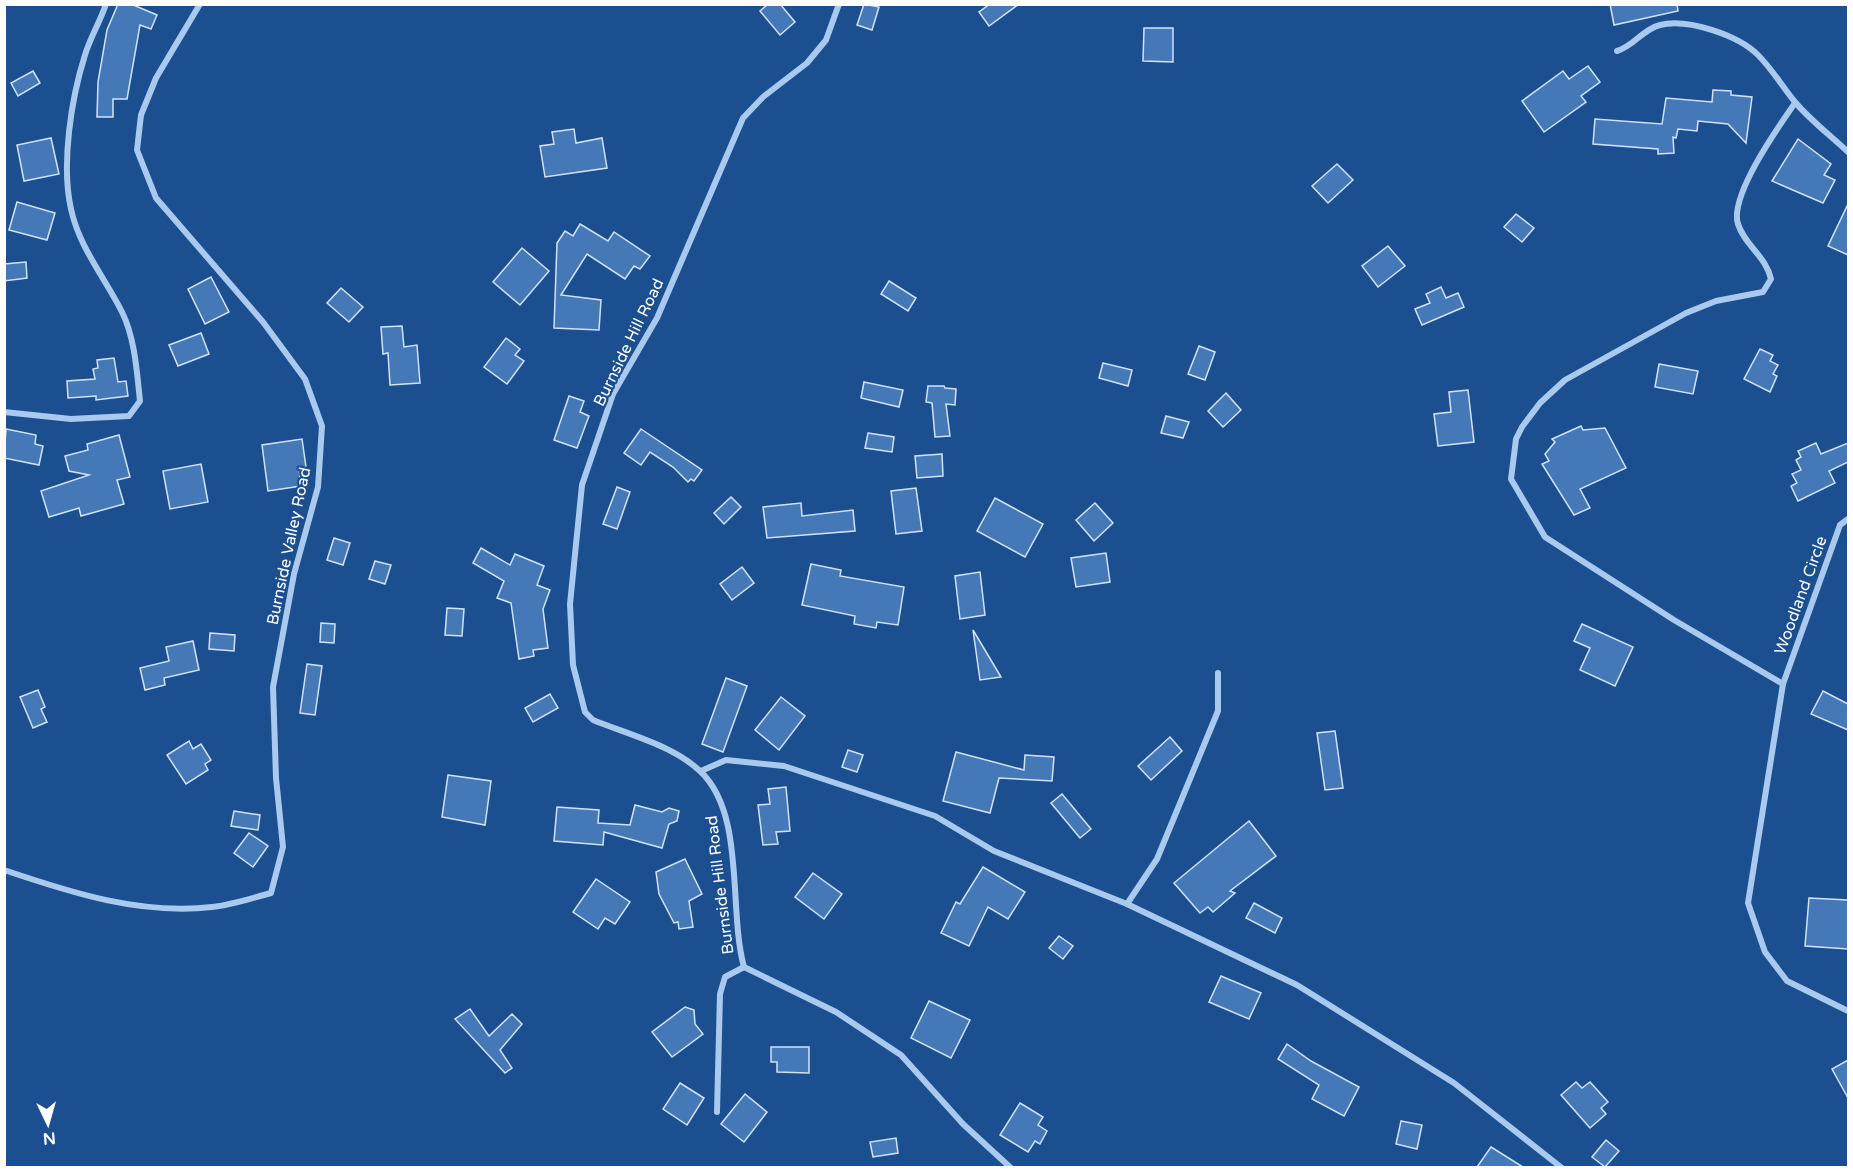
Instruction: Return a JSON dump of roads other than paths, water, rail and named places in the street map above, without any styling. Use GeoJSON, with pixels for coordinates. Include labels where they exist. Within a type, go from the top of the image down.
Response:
{"type":"FeatureCollection","features":[{"type":"Feature","properties":{"kind":"street"},"geometry":{"type":"LineString","coordinates":[[4,412],[71,419],[129,416],[140,401],[136,362],[123,314],[87,253],[71,210],[68,171],[75,101],[85,55],[106,4]]}},
{"type":"Feature","properties":{"kind":"street","name":"Burnside Valley Road"},"geometry":{"type":"LineString","coordinates":[[4,870],[75,894],[142,907],[213,907],[271,893],[283,847],[276,778],[273,687],[294,574],[318,486],[322,426],[305,379],[263,322],[156,198],[138,150],[141,115],[156,78],[200,4]]}},
{"type":"Feature","properties":{"kind":"street","name":"Burnside Hill Road"},"geometry":{"type":"LineString","coordinates":[[839,4],[826,40],[807,63],[763,97],[743,118],[657,318],[613,394],[582,485],[570,604],[573,664],[585,712],[593,720],[675,753],[701,771],[724,808],[732,853],[737,944],[744,967],[837,1012],[901,1055],[963,1124],[1011,1167]]}},
{"type":"Feature","properties":{"kind":"street"},"geometry":{"type":"LineString","coordinates":[[1617,51],[1629,47],[1647,30],[1657,25],[1673,23],[1708,28],[1742,43],[1757,54],[1795,103],[1848,152]]}},
{"type":"Feature","properties":{"kind":"street"},"geometry":{"type":"LineString","coordinates":[[1783,684],[1674,620],[1545,537],[1511,478],[1516,439],[1522,427],[1540,403],[1565,380],[1686,313],[1716,301],[1763,292],[1771,279],[1768,264],[1751,246],[1737,222],[1740,197],[1772,135],[1795,103]]}},
{"type":"Feature","properties":{"kind":"street","name":"Woodland Circle"},"geometry":{"type":"LineString","coordinates":[[1848,519],[1840,525],[1783,684],[1748,903],[1765,952],[1787,981],[1848,1011]]}},
{"type":"Feature","properties":{"kind":"street"},"geometry":{"type":"LineString","coordinates":[[1127,904],[1158,859],[1218,711],[1218,673]]}},
{"type":"Feature","properties":{"kind":"street"},"geometry":{"type":"LineString","coordinates":[[701,771],[726,760],[784,766],[935,816],[994,851],[1127,904],[1297,985],[1454,1083],[1562,1167]]}},
{"type":"Feature","properties":{"kind":"street"},"geometry":{"type":"LineString","coordinates":[[717,1112],[720,994],[725,976],[744,967]]}}]}
